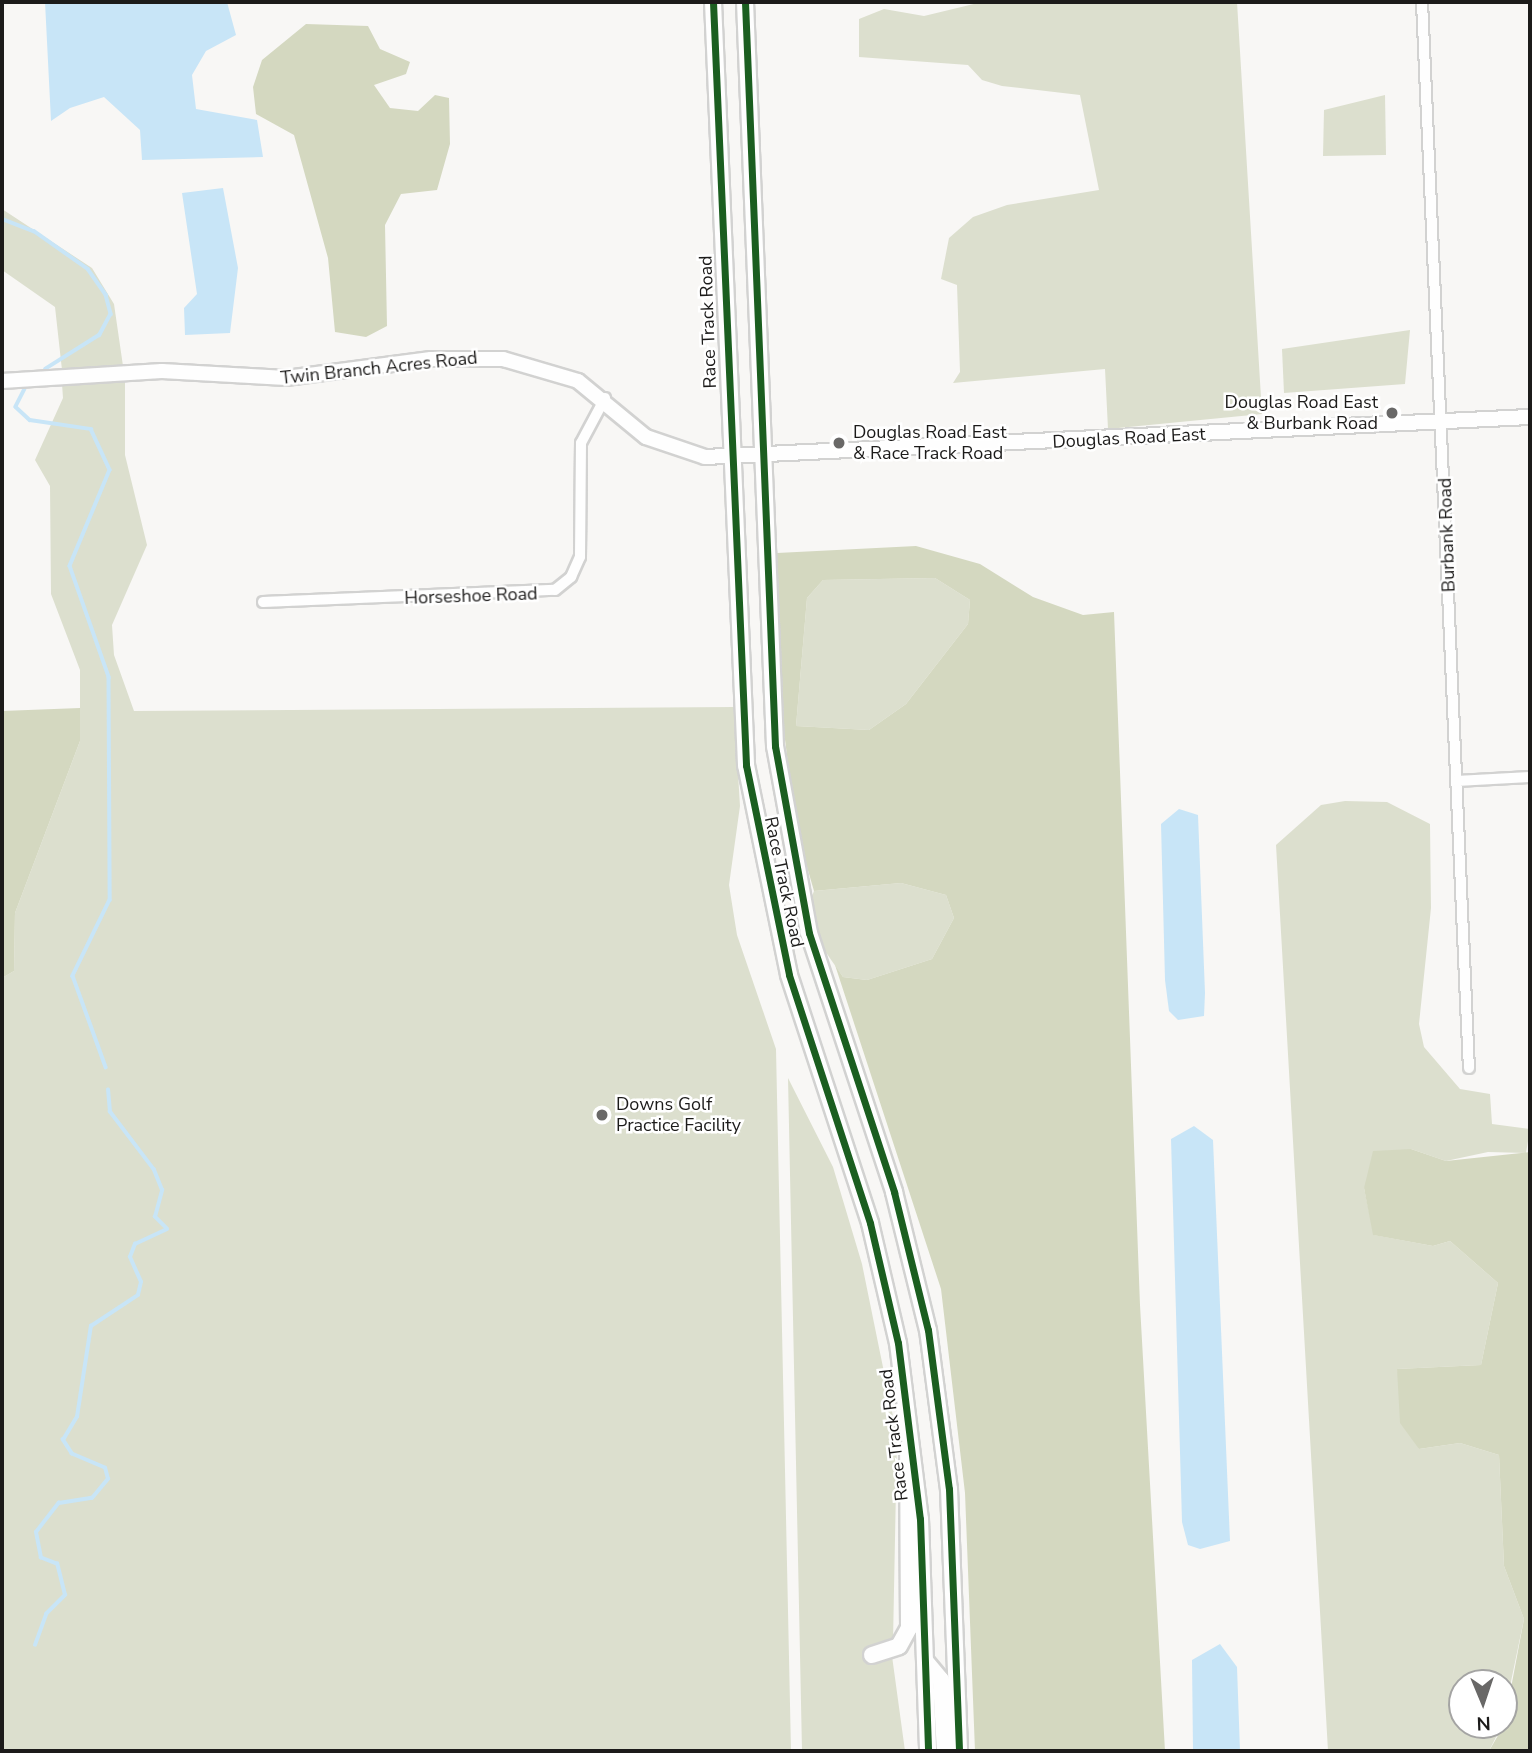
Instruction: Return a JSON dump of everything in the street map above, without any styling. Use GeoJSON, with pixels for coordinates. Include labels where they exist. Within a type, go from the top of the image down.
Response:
{"type":"FeatureCollection","features":[{"type":"Feature","properties":{"kind":"main road","name":"Race Track Road"},"geometry":{"type":"LineString","coordinates":[[713,2],[741,720],[757,835],[793,987],[870,1223],[912,1430],[926,1662],[928,1751]]}},
{"type":"Feature","properties":{"kind":"main road","name":"Race Track Road"},"geometry":{"type":"LineString","coordinates":[[745,2],[770,683],[791,848],[809,933],[903,1223],[936,1381],[949,1489],[960,1751]]}},
{"type":"Feature","properties":{"kind":"main road"},"geometry":{"type":"LineString","coordinates":[[872,1655],[900,1646],[909,1628],[904,1482],[912,1430]]}},
{"type":"Feature","properties":{"kind":"main road"},"geometry":{"type":"LineString","coordinates":[[926,1662],[941,1681],[945,1751]]}},
{"type":"Feature","properties":{"kind":"street","name":"Burbank Road"},"geometry":{"type":"LineString","coordinates":[[1422,2],[1445,422],[1469,1069]]}},
{"type":"Feature","properties":{"kind":"street","name":"Twin Branch Acres Road"},"geometry":{"type":"LineString","coordinates":[[2,381],[162,371],[286,378],[481,357],[561,374],[605,398],[659,445],[689,456],[729,458]]}},
{"type":"Feature","properties":{"kind":"street","name":"Horseshoe Road"},"geometry":{"type":"LineString","coordinates":[[263,602],[528,596],[565,584],[582,543],[581,443],[605,398]]}},
{"type":"Feature","properties":{"kind":"street","name":"Douglas Road East"},"geometry":{"type":"LineString","coordinates":[[729,458],[1530,417]]}},
{"type":"Feature","properties":{"kind":"street"},"geometry":{"type":"LineString","coordinates":[[1457,781],[1530,777]]}},
{"type":"Feature","properties":{"kind":"green space"},"geometry":{"type":"Polygon","coordinates":[[[982,2],[1237,2],[1262,414],[1108,429],[1105,369],[953,383],[960,372],[957,285],[941,279],[949,238],[973,217],[1007,205],[1099,190],[1080,95],[1002,86],[982,80],[968,65],[859,57],[859,19],[884,9],[924,16],[982,2]]]}},
{"type":"Feature","properties":{"kind":"green space"},"geometry":{"type":"Polygon","coordinates":[[[306,24],[368,26],[380,49],[410,62],[406,74],[374,85],[390,108],[418,111],[435,95],[449,98],[450,144],[437,190],[401,194],[385,225],[387,326],[366,337],[335,332],[328,258],[294,135],[256,114],[253,87],[262,60],[306,24]]]}},
{"type":"Feature","properties":{"kind":"green space"},"geometry":{"type":"Polygon","coordinates":[[[1385,95],[1386,155],[1323,156],[1324,110],[1385,95]]]}},
{"type":"Feature","properties":{"kind":"green space"},"geometry":{"type":"Polygon","coordinates":[[[2,209],[92,268],[114,304],[123,366],[62,370],[55,307],[2,270],[2,209]]]}},
{"type":"Feature","properties":{"kind":"green space"},"geometry":{"type":"Polygon","coordinates":[[[1410,330],[1405,384],[1284,393],[1282,349],[1410,330]]]}},
{"type":"Feature","properties":{"kind":"green space"},"geometry":{"type":"Polygon","coordinates":[[[125,380],[125,455],[147,545],[112,625],[114,655],[134,711],[734,707],[740,806],[729,885],[737,935],[776,1049],[791,1751],[2,1751],[2,978],[14,971],[15,913],[80,741],[80,670],[51,594],[50,486],[35,460],[63,398],[62,384],[125,380]]]}},
{"type":"Feature","properties":{"kind":"green space"},"geometry":{"type":"Polygon","coordinates":[[[916,546],[980,564],[1033,597],[1083,615],[1114,612],[1140,1305],[1165,1751],[975,1751],[965,1493],[941,1289],[835,965],[843,977],[867,980],[932,959],[954,918],[946,895],[901,883],[814,891],[796,829],[781,707],[777,553],[916,546]],[[935,578],[823,580],[807,598],[796,726],[869,730],[906,704],[968,624],[970,600],[935,578]]]}},
{"type":"Feature","properties":{"kind":"green space"},"geometry":{"type":"Polygon","coordinates":[[[935,578],[970,600],[968,624],[906,704],[869,730],[796,726],[807,598],[823,580],[935,578]]]}},
{"type":"Feature","properties":{"kind":"green space"},"geometry":{"type":"Polygon","coordinates":[[[80,708],[80,741],[15,913],[14,971],[2,978],[2,711],[80,708]]]}},
{"type":"Feature","properties":{"kind":"green space"},"geometry":{"type":"Polygon","coordinates":[[[1345,801],[1387,802],[1430,824],[1431,908],[1419,1024],[1424,1047],[1460,1089],[1490,1094],[1492,1124],[1530,1129],[1526,1153],[1488,1152],[1446,1161],[1411,1149],[1364,1188],[1374,1235],[1433,1246],[1450,1241],[1498,1283],[1481,1365],[1397,1369],[1419,1449],[1460,1443],[1499,1455],[1504,1566],[1524,1619],[1514,1669],[1448,1669],[1448,1739],[1495,1739],[1489,1751],[1328,1751],[1276,845],[1321,805],[1345,801]]]}},
{"type":"Feature","properties":{"kind":"green space"},"geometry":{"type":"Polygon","coordinates":[[[901,883],[946,895],[954,918],[932,959],[867,980],[843,977],[818,941],[809,904],[814,891],[901,883]]]}},
{"type":"Feature","properties":{"kind":"green space"},"geometry":{"type":"Polygon","coordinates":[[[788,1078],[833,1167],[862,1264],[897,1436],[893,1642],[865,1650],[868,1663],[892,1656],[905,1751],[802,1751],[788,1078]]]}},
{"type":"Feature","properties":{"kind":"green space"},"geometry":{"type":"Polygon","coordinates":[[[1411,1149],[1446,1161],[1530,1152],[1529,1751],[1489,1751],[1496,1739],[1518,1739],[1518,1669],[1515,1669],[1524,1619],[1504,1566],[1499,1455],[1460,1443],[1419,1449],[1400,1423],[1397,1369],[1481,1365],[1498,1283],[1450,1241],[1433,1246],[1373,1235],[1364,1188],[1373,1151],[1411,1149]]]}},
{"type":"Feature","properties":{"kind":"water"},"geometry":{"type":"Polygon","coordinates":[[[45,2],[227,2],[236,35],[206,51],[192,75],[196,109],[257,120],[263,157],[142,160],[140,130],[104,97],[70,108],[51,121],[45,2]]]}},
{"type":"Feature","properties":{"kind":"water"},"geometry":{"type":"Polygon","coordinates":[[[223,188],[238,268],[230,333],[185,335],[184,308],[197,294],[182,193],[223,188]]]}},
{"type":"Feature","properties":{"kind":"water"},"geometry":{"type":"Polygon","coordinates":[[[1179,809],[1198,815],[1205,993],[1204,1016],[1178,1020],[1169,1011],[1165,980],[1161,824],[1179,809]]]}},
{"type":"Feature","properties":{"kind":"water"},"geometry":{"type":"Polygon","coordinates":[[[1194,1126],[1213,1140],[1230,1541],[1200,1549],[1188,1545],[1182,1522],[1171,1139],[1194,1126]]]}},
{"type":"Feature","properties":{"kind":"water"},"geometry":{"type":"Polygon","coordinates":[[[1220,1644],[1237,1667],[1240,1751],[1193,1751],[1192,1660],[1220,1644]]]}},
{"type":"Feature","properties":{"kind":"waterway"},"geometry":{"type":"LineString","coordinates":[[2,219],[34,231],[88,269],[106,295],[111,314],[100,335],[46,369]]}},
{"type":"Feature","properties":{"kind":"waterway"},"geometry":{"type":"LineString","coordinates":[[25,389],[16,407],[30,420],[91,429],[110,470],[70,566],[109,677],[110,900],[73,976],[106,1067]]}},
{"type":"Feature","properties":{"kind":"waterway"},"geometry":{"type":"LineString","coordinates":[[35,1645],[46,1614],[65,1595],[57,1564],[41,1558],[36,1532],[59,1503],[92,1498],[108,1479],[105,1468],[72,1454],[63,1440],[77,1417],[91,1326],[138,1295],[141,1282],[130,1257],[135,1244],[167,1229],[155,1217],[162,1190],[154,1170],[110,1112],[108,1090]]}},
{"type":"Feature","properties":{"kind":"cycle path"},"geometry":{"type":"LineString","coordinates":[[713,2],[746,765],[789,975],[870,1223],[898,1343],[920,1519],[928,1751]]}},
{"type":"Feature","properties":{"kind":"cycle path"},"geometry":{"type":"LineString","coordinates":[[745,2],[775,746],[809,933],[894,1192],[928,1330],[949,1489],[959,1751]]}},
{"type":"Feature","properties":{"kind":"place","name":"Douglas Road East & Burbank Road"},"geometry":{"type":"Point","coordinates":[1392,413]}},
{"type":"Feature","properties":{"kind":"place","name":"Douglas Road East & Race Track Road"},"geometry":{"type":"Point","coordinates":[839,443]}},
{"type":"Feature","properties":{"kind":"place","name":"Downs Golf Practice Facility"},"geometry":{"type":"Point","coordinates":[602,1115]}}]}
